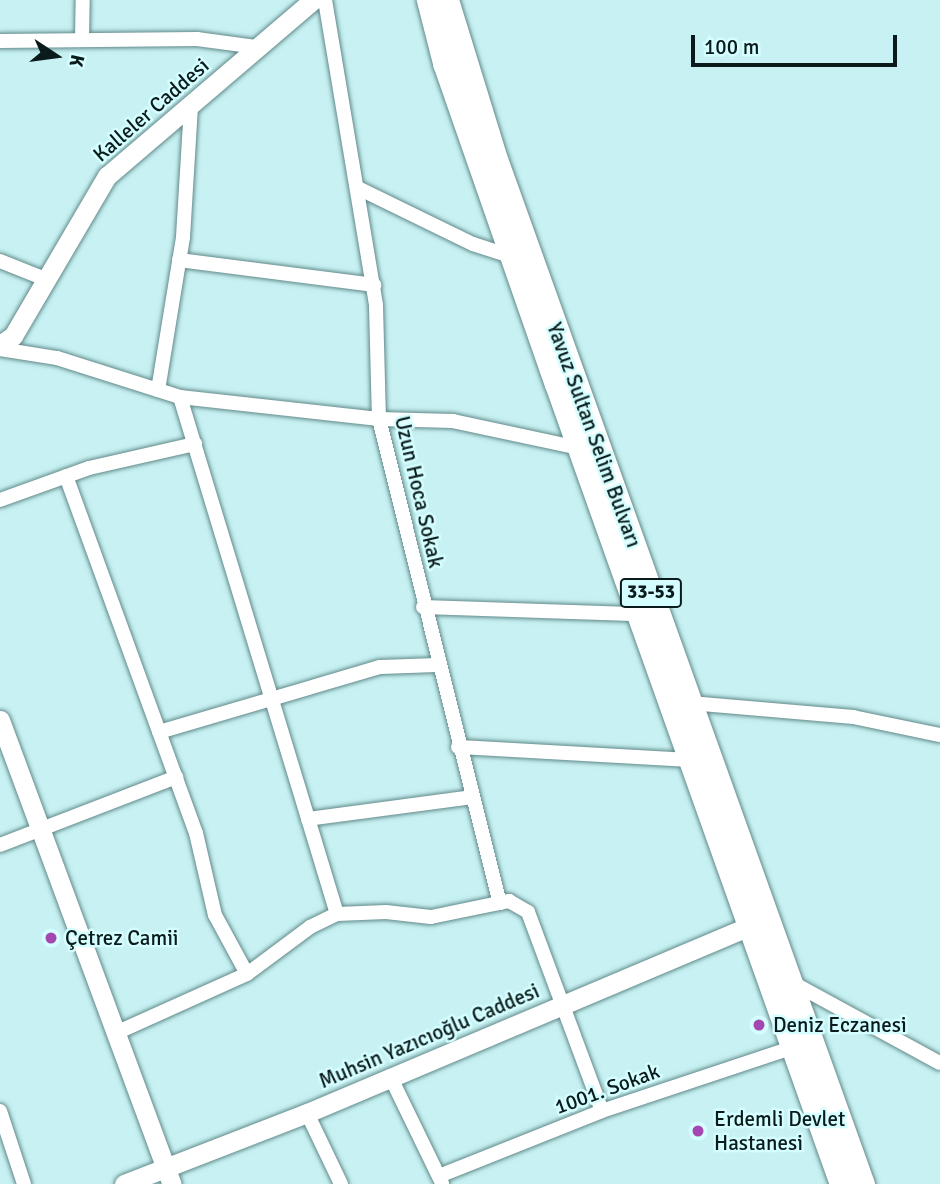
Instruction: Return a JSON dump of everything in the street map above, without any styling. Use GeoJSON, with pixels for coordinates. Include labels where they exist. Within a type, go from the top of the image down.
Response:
{"type":"FeatureCollection","features":[{"type":"Feature","properties":{"kind":"main road","name":"Yavuz Sultan Selim Bulvarı"},"geometry":{"type":"LineString","coordinates":[[428,0],[444,63],[511,257],[841,1184]]}},
{"type":"Feature","properties":{"kind":"main road","name":"Yavuz Sultan Selim Bulvarı"},"geometry":{"type":"LineString","coordinates":[[447,0],[496,159],[863,1184]]}},
{"type":"Feature","properties":{"kind":"street"},"geometry":{"type":"LineString","coordinates":[[82,39],[83,0]]}},
{"type":"Feature","properties":{"kind":"street","name":"Kalleler Caddesi"},"geometry":{"type":"LineString","coordinates":[[0,347],[13,336],[107,176],[313,0]]}},
{"type":"Feature","properties":{"kind":"street","name":"Uzun Hoca Sokak"},"geometry":{"type":"LineString","coordinates":[[326,0],[360,189],[373,285],[379,419],[437,665],[500,903]]}},
{"type":"Feature","properties":{"kind":"street"},"geometry":{"type":"LineString","coordinates":[[0,41],[197,38],[257,47]]}},
{"type":"Feature","properties":{"kind":"street"},"geometry":{"type":"LineString","coordinates":[[158,390],[179,260],[191,105]]}},
{"type":"Feature","properties":{"kind":"street"},"geometry":{"type":"LineString","coordinates":[[360,189],[474,244],[511,257]]}},
{"type":"Feature","properties":{"kind":"street"},"geometry":{"type":"LineString","coordinates":[[179,260],[373,285]]}},
{"type":"Feature","properties":{"kind":"street"},"geometry":{"type":"LineString","coordinates":[[0,261],[46,279]]}},
{"type":"Feature","properties":{"kind":"street"},"geometry":{"type":"LineString","coordinates":[[0,347],[57,358],[180,397],[379,419],[453,421],[579,448]]}},
{"type":"Feature","properties":{"kind":"street"},"geometry":{"type":"LineString","coordinates":[[180,397],[275,700],[337,914]]}},
{"type":"Feature","properties":{"kind":"street"},"geometry":{"type":"LineString","coordinates":[[0,500],[66,476],[195,444]]}},
{"type":"Feature","properties":{"kind":"street"},"geometry":{"type":"LineString","coordinates":[[66,476],[196,832],[215,915],[247,974]]}},
{"type":"Feature","properties":{"kind":"street"},"geometry":{"type":"LineString","coordinates":[[423,607],[639,614]]}},
{"type":"Feature","properties":{"kind":"street"},"geometry":{"type":"LineString","coordinates":[[159,732],[380,667],[437,665]]}},
{"type":"Feature","properties":{"kind":"street"},"geometry":{"type":"LineString","coordinates":[[690,703],[853,717],[940,735]]}},
{"type":"Feature","properties":{"kind":"street"},"geometry":{"type":"LineString","coordinates":[[0,720],[39,833],[118,1032],[168,1176]]}},
{"type":"Feature","properties":{"kind":"street"},"geometry":{"type":"LineString","coordinates":[[458,747],[692,760]]}},
{"type":"Feature","properties":{"kind":"street"},"geometry":{"type":"LineString","coordinates":[[0,845],[39,833],[176,777]]}},
{"type":"Feature","properties":{"kind":"street"},"geometry":{"type":"LineString","coordinates":[[308,819],[471,797]]}},
{"type":"Feature","properties":{"kind":"street"},"geometry":{"type":"LineString","coordinates":[[118,1032],[247,974],[310,927],[337,914],[386,912],[431,917],[509,901],[528,912],[559,1005],[602,1111]]}},
{"type":"Feature","properties":{"kind":"street","name":"Muhsin Yazıcıoğlu Caddesi"},"geometry":{"type":"LineString","coordinates":[[124,1184],[168,1176],[390,1076],[751,925]]}},
{"type":"Feature","properties":{"kind":"street"},"geometry":{"type":"LineString","coordinates":[[793,983],[936,1061],[940,1077]]}},
{"type":"Feature","properties":{"kind":"street","name":"1001. Sokak"},"geometry":{"type":"LineString","coordinates":[[441,1180],[602,1111],[792,1048]]}},
{"type":"Feature","properties":{"kind":"street"},"geometry":{"type":"LineString","coordinates":[[390,1076],[441,1180]]}},
{"type":"Feature","properties":{"kind":"street"},"geometry":{"type":"LineString","coordinates":[[0,1111],[24,1184]]}},
{"type":"Feature","properties":{"kind":"street"},"geometry":{"type":"LineString","coordinates":[[307,1114],[341,1184]]}},
{"type":"Feature","properties":{"kind":"place","name":"Çetrez Camii"},"geometry":{"type":"Point","coordinates":[51,938]}},
{"type":"Feature","properties":{"kind":"place","name":"Deniz Eczanesi"},"geometry":{"type":"Point","coordinates":[759,1025]}},
{"type":"Feature","properties":{"kind":"place","name":"Erdemli Devlet Hastanesi"},"geometry":{"type":"Point","coordinates":[698,1131]}}]}
